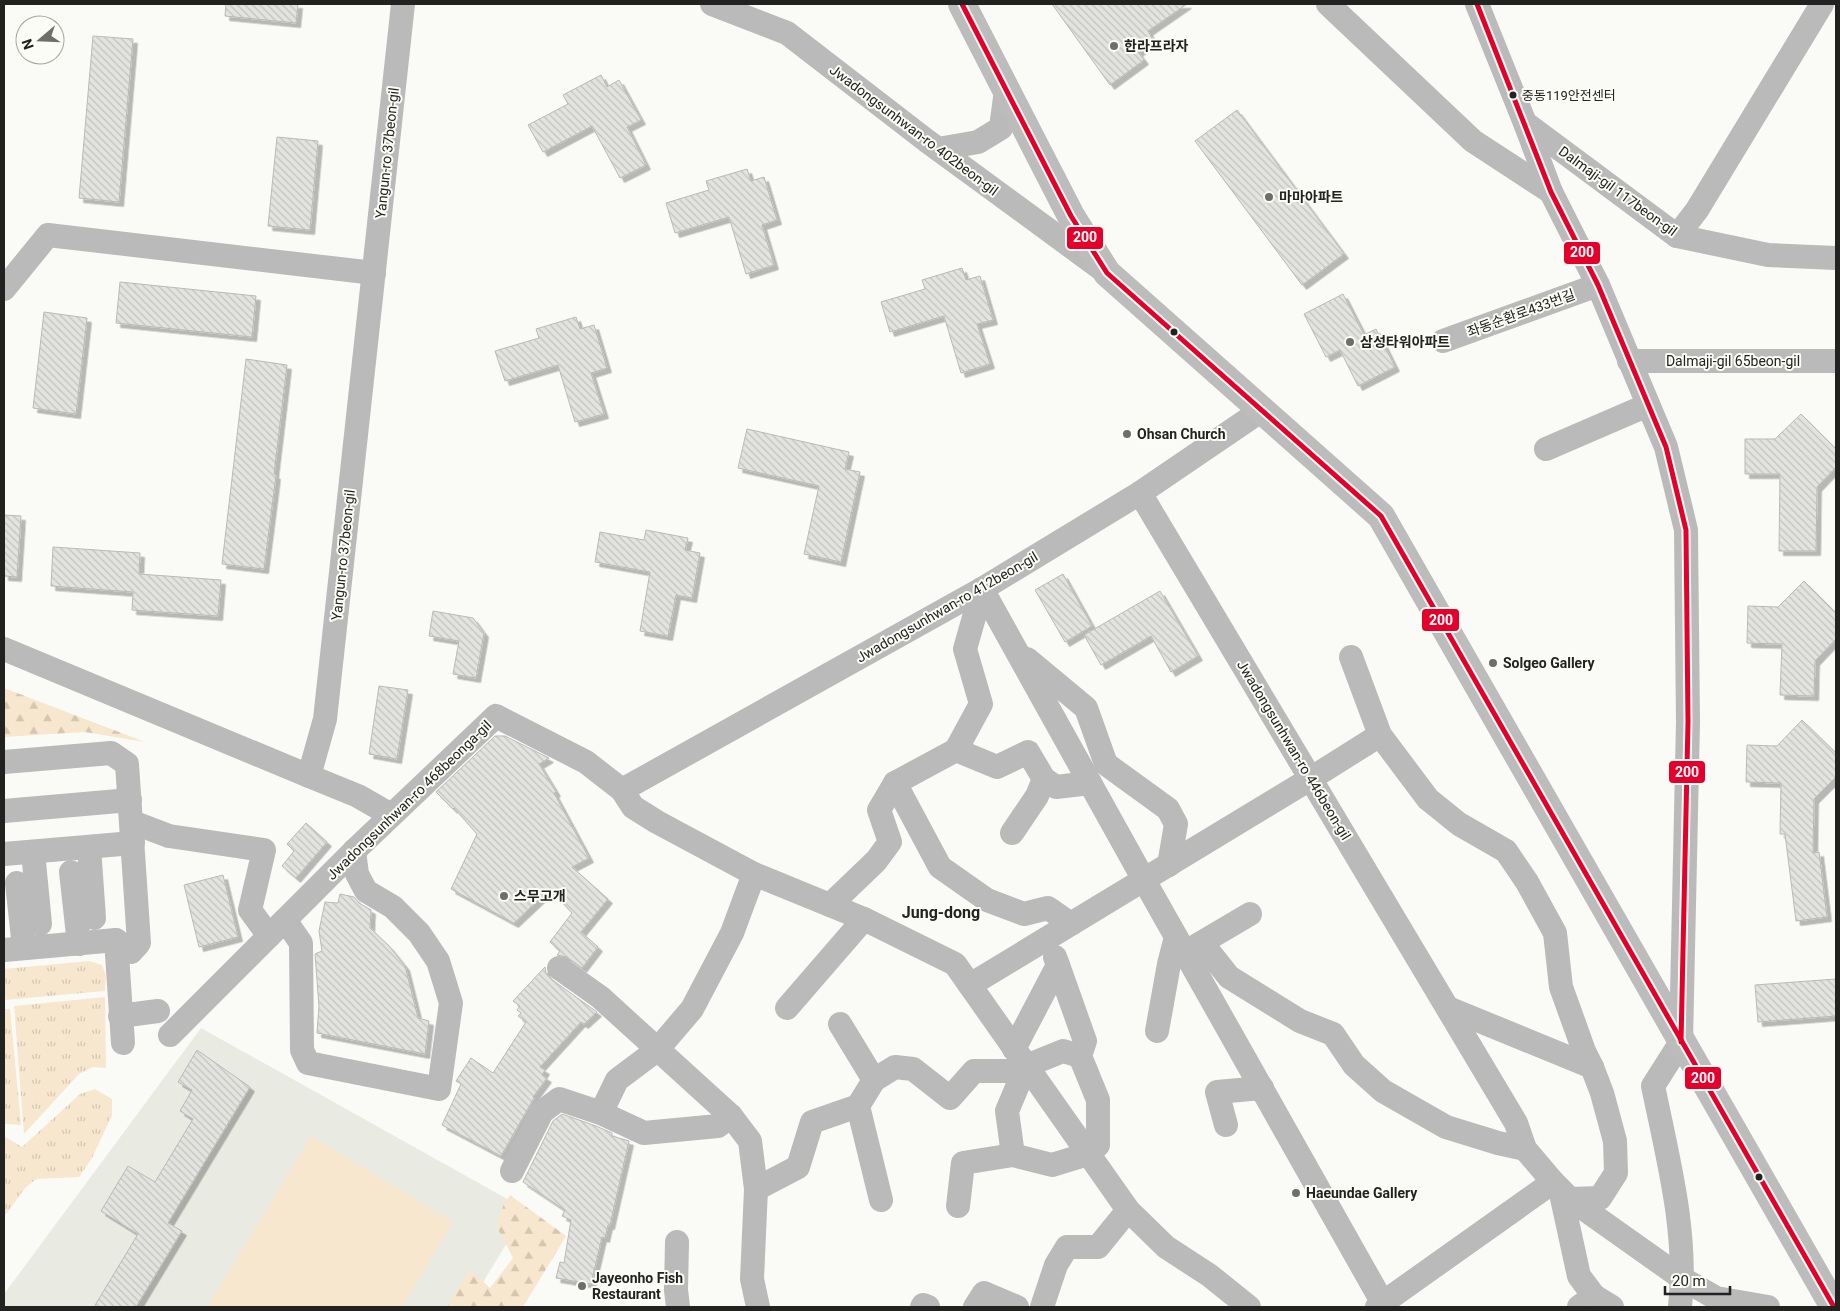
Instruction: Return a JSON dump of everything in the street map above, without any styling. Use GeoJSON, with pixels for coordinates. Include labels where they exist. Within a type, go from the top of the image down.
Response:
{"type":"FeatureCollection","features":[{"type":"Feature","properties":{"kind":"main road"},"geometry":{"type":"LineString","coordinates":[[962,4],[1071,216],[1107,273],[1381,516],[1601,899],[1680,1042],[1834,1307]]}},
{"type":"Feature","properties":{"kind":"street","name":"Yangun-ro 37beon-gil"},"geometry":{"type":"LineString","coordinates":[[308,776],[325,719],[403,4]]}},
{"type":"Feature","properties":{"kind":"street","name":"Jwadongsunhwan-ro 402beon-gil"},"geometry":{"type":"LineString","coordinates":[[712,4],[787,33],[938,149],[1107,273]]}},
{"type":"Feature","properties":{"kind":"street"},"geometry":{"type":"LineString","coordinates":[[1328,4],[1473,141],[1551,192]]}},
{"type":"Feature","properties":{"kind":"street"},"geometry":{"type":"LineString","coordinates":[[1477,4],[1551,192],[1598,285],[1666,447],[1686,530],[1688,722],[1680,1042],[1653,1086],[1676,1199],[1683,1279],[1680,1307]]}},
{"type":"Feature","properties":{"kind":"street"},"geometry":{"type":"LineString","coordinates":[[1677,236],[1697,210],[1822,4]]}},
{"type":"Feature","properties":{"kind":"street"},"geometry":{"type":"LineString","coordinates":[[938,149],[978,142],[1001,128],[1006,90]]}},
{"type":"Feature","properties":{"kind":"street","name":"Dalmaji-gil 117beon-gil"},"geometry":{"type":"LineString","coordinates":[[1525,122],[1677,236],[1768,255],[1836,258]]}},
{"type":"Feature","properties":{"kind":"street"},"geometry":{"type":"LineString","coordinates":[[4,289],[48,235],[374,273]]}},
{"type":"Feature","properties":{"kind":"street","name":"좌동순환로433번길"},"geometry":{"type":"LineString","coordinates":[[1444,341],[1598,285]]}},
{"type":"Feature","properties":{"kind":"street","name":"Dalmaji-gil 65beon-gil"},"geometry":{"type":"LineString","coordinates":[[1629,361],[1836,361]]}},
{"type":"Feature","properties":{"kind":"street"},"geometry":{"type":"LineString","coordinates":[[1546,449],[1648,405]]}},
{"type":"Feature","properties":{"kind":"street","name":"Jwadongsunhwan-ro 412beon-gil"},"geometry":{"type":"LineString","coordinates":[[622,790],[982,589],[1140,493],[1262,410]]}},
{"type":"Feature","properties":{"kind":"street","name":"Jwadongsunhwan-ro 446beon-gil"},"geometry":{"type":"LineString","coordinates":[[1140,493],[1516,1123],[1525,1149],[1561,1190],[1683,1279],[1716,1298],[1768,1307]]}},
{"type":"Feature","properties":{"kind":"street"},"geometry":{"type":"LineString","coordinates":[[982,589],[1144,880],[1188,944],[1262,1088],[1382,1306],[1561,1190],[1600,1198],[1616,1173],[1615,1141],[1602,1093],[1584,1051],[1561,987],[1555,933],[1527,882],[1506,851],[1459,824],[1428,799],[1380,734],[1352,657]]}},
{"type":"Feature","properties":{"kind":"street"},"geometry":{"type":"LineString","coordinates":[[830,905],[876,861],[890,842],[879,810],[895,784],[956,750],[981,704],[965,649],[982,589]]}},
{"type":"Feature","properties":{"kind":"street"},"geometry":{"type":"LineString","coordinates":[[4,649],[358,796],[391,816]]}},
{"type":"Feature","properties":{"kind":"street"},"geometry":{"type":"LineString","coordinates":[[1016,649],[1086,708],[1106,764],[1168,809],[1176,824],[1169,865]]}},
{"type":"Feature","properties":{"kind":"street","name":"Jwadongsunhwan-ro 468beonga-gil"},"geometry":{"type":"LineString","coordinates":[[170,1035],[354,851],[496,716],[586,762],[622,790],[633,807],[657,822],[754,874],[864,919],[955,964],[1128,1210],[1166,1247],[1209,1275],[1249,1307]]}},
{"type":"Feature","properties":{"kind":"street"},"geometry":{"type":"LineString","coordinates":[[970,985],[1310,779],[1380,734]]}},
{"type":"Feature","properties":{"kind":"street"},"geometry":{"type":"LineString","coordinates":[[956,750],[997,767],[1028,752],[1044,779],[1056,787],[1090,783]]}},
{"type":"Feature","properties":{"kind":"street"},"geometry":{"type":"LineString","coordinates":[[4,762],[111,753],[127,764],[139,943],[131,952],[116,940],[14,949],[13,892]]}},
{"type":"Feature","properties":{"kind":"street"},"geometry":{"type":"LineString","coordinates":[[1012,833],[1037,796],[1044,779]]}},
{"type":"Feature","properties":{"kind":"street"},"geometry":{"type":"LineString","coordinates":[[895,784],[940,867],[987,900],[1024,914],[1048,908],[1071,924]]}},
{"type":"Feature","properties":{"kind":"street"},"geometry":{"type":"LineString","coordinates":[[4,811],[132,822],[169,836],[264,850],[250,910],[301,943],[302,1050],[308,1063],[439,1090],[451,1003],[438,961],[419,933],[393,906],[366,891],[357,874],[354,851]]}},
{"type":"Feature","properties":{"kind":"street"},"geometry":{"type":"LineString","coordinates":[[4,854],[89,847],[132,822]]}},
{"type":"Feature","properties":{"kind":"street"},"geometry":{"type":"LineString","coordinates":[[89,847],[99,909]]}},
{"type":"Feature","properties":{"kind":"street"},"geometry":{"type":"LineString","coordinates":[[32,852],[79,944]]}},
{"type":"Feature","properties":{"kind":"street"},"geometry":{"type":"LineString","coordinates":[[601,1112],[617,1080],[657,1050],[692,1009],[732,933],[754,874]]}},
{"type":"Feature","properties":{"kind":"street"},"geometry":{"type":"LineString","coordinates":[[1157,1031],[1169,964],[1188,944],[1250,914]]}},
{"type":"Feature","properties":{"kind":"street"},"geometry":{"type":"LineString","coordinates":[[787,1008],[864,919]]}},
{"type":"Feature","properties":{"kind":"street"},"geometry":{"type":"LineString","coordinates":[[958,1206],[963,1163],[1013,1155],[1052,1165],[1088,1154],[1098,1145],[1098,1100],[1080,1056],[1085,1040],[1047,939]]}},
{"type":"Feature","properties":{"kind":"street"},"geometry":{"type":"LineString","coordinates":[[116,940],[123,1043]]}},
{"type":"Feature","properties":{"kind":"street"},"geometry":{"type":"LineString","coordinates":[[1188,944],[1229,977],[1300,1021],[1333,1034],[1354,1064],[1384,1091],[1446,1127],[1525,1149]]}},
{"type":"Feature","properties":{"kind":"street"},"geometry":{"type":"LineString","coordinates":[[1013,1155],[1007,1112],[1020,1058],[1058,965]]}},
{"type":"Feature","properties":{"kind":"street"},"geometry":{"type":"LineString","coordinates":[[559,968],[600,997],[731,1116],[750,1141],[756,1189],[752,1279],[758,1307]]}},
{"type":"Feature","properties":{"kind":"street"},"geometry":{"type":"LineString","coordinates":[[1448,1008],[1592,1067]]}},
{"type":"Feature","properties":{"kind":"street"},"geometry":{"type":"LineString","coordinates":[[120,1016],[158,1012]]}},
{"type":"Feature","properties":{"kind":"street"},"geometry":{"type":"LineString","coordinates":[[840,1024],[874,1080]]}},
{"type":"Feature","properties":{"kind":"street"},"geometry":{"type":"LineString","coordinates":[[756,1189],[798,1167],[812,1122],[858,1106],[874,1080],[895,1067],[913,1069],[950,1098],[974,1071],[1010,1071],[1020,1058],[1063,1051],[1080,1056]]}},
{"type":"Feature","properties":{"kind":"street"},"geometry":{"type":"LineString","coordinates":[[1226,1125],[1217,1092],[1262,1088]]}},
{"type":"Feature","properties":{"kind":"street"},"geometry":{"type":"LineString","coordinates":[[512,1171],[542,1112],[559,1100],[601,1112],[644,1133],[718,1126],[731,1116]]}},
{"type":"Feature","properties":{"kind":"street"},"geometry":{"type":"LineString","coordinates":[[858,1106],[881,1200]]}},
{"type":"Feature","properties":{"kind":"street","name":"Jwadongsunhwan-ro 446beon-gil"},"geometry":{"type":"LineString","coordinates":[[1561,1190],[1578,1276],[1595,1303]]}},
{"type":"Feature","properties":{"kind":"street"},"geometry":{"type":"LineString","coordinates":[[1042,1307],[1056,1265],[1067,1248],[1098,1247],[1128,1210]]}},
{"type":"Feature","properties":{"kind":"street"},"geometry":{"type":"LineString","coordinates":[[677,1242],[676,1290],[678,1307]]}},
{"type":"Feature","properties":{"kind":"street"},"geometry":{"type":"LineString","coordinates":[[975,1307],[984,1293],[1017,1307]]}},
{"type":"Feature","properties":{"kind":"street"},"geometry":{"type":"LineString","coordinates":[[922,1307],[923,1304],[928,1307]]}},
{"type":"Feature","properties":{"kind":"shaded area"},"geometry":{"type":"Polygon","coordinates":[[[201,1028],[527,1210],[468,1307],[4,1307],[4,1294],[201,1028]]]}},
{"type":"Feature","properties":{"kind":"green space"},"geometry":{"type":"Polygon","coordinates":[[[4,688],[145,742],[85,732],[4,737],[4,688]]]}},
{"type":"Feature","properties":{"kind":"green space"},"geometry":{"type":"Polygon","coordinates":[[[89,961],[102,965],[106,976],[105,991],[4,1000],[4,969],[89,961]]]}},
{"type":"Feature","properties":{"kind":"green space"},"geometry":{"type":"Polygon","coordinates":[[[105,997],[106,1068],[93,1067],[79,1074],[24,1134],[14,1006],[105,997]]]}},
{"type":"Feature","properties":{"kind":"green space"},"geometry":{"type":"Polygon","coordinates":[[[4,1009],[10,1009],[21,1125],[4,1124],[4,1009]]]}},
{"type":"Feature","properties":{"kind":"green space"},"geometry":{"type":"Polygon","coordinates":[[[95,1089],[112,1099],[112,1115],[92,1158],[79,1177],[36,1179],[25,1188],[4,1215],[4,1136],[22,1147],[80,1094],[95,1089]]]}},
{"type":"Feature","properties":{"kind":"green space"},"geometry":{"type":"Polygon","coordinates":[[[311,1136],[453,1222],[402,1307],[207,1307],[311,1136]]]}},
{"type":"Feature","properties":{"kind":"green space"},"geometry":{"type":"Polygon","coordinates":[[[510,1195],[566,1236],[523,1307],[447,1307],[467,1273],[476,1275],[490,1288],[513,1258],[497,1227],[503,1206],[510,1195]]]}},
{"type":"Feature","properties":{"kind":"building"},"geometry":{"type":"Polygon","coordinates":[[[226,4],[298,4],[296,23],[225,16],[226,4]]]}},
{"type":"Feature","properties":{"kind":"building","name":"한라프라자"},"geometry":{"type":"Polygon","coordinates":[[[1052,4],[1187,4],[1148,31],[1153,40],[1138,52],[1144,60],[1110,85],[1052,4]]]}},
{"type":"Feature","properties":{"kind":"building"},"geometry":{"type":"Polygon","coordinates":[[[93,36],[133,39],[119,202],[79,198],[93,36]]]}},
{"type":"Feature","properties":{"kind":"building"},"geometry":{"type":"Polygon","coordinates":[[[601,75],[607,87],[619,80],[641,120],[627,127],[646,165],[620,178],[592,126],[543,152],[528,125],[568,104],[563,95],[601,75]]]}},
{"type":"Feature","properties":{"kind":"building","name":"마마아파트"},"geometry":{"type":"Polygon","coordinates":[[[1237,110],[1344,254],[1302,285],[1195,141],[1237,110]]]}},
{"type":"Feature","properties":{"kind":"building"},"geometry":{"type":"Polygon","coordinates":[[[277,137],[318,141],[310,230],[268,226],[277,137]]]}},
{"type":"Feature","properties":{"kind":"building"},"geometry":{"type":"Polygon","coordinates":[[[747,169],[751,181],[764,177],[777,220],[762,225],[774,265],[746,274],[729,217],[675,233],[666,203],[709,190],[706,181],[747,169]]]}},
{"type":"Feature","properties":{"kind":"building"},"geometry":{"type":"Polygon","coordinates":[[[962,268],[966,280],[980,276],[993,320],[977,324],[990,364],[961,373],[944,316],[890,332],[881,302],[925,289],[922,280],[962,268]]]}},
{"type":"Feature","properties":{"kind":"building"},"geometry":{"type":"Polygon","coordinates":[[[120,282],[256,296],[252,337],[116,323],[120,282]]]}},
{"type":"Feature","properties":{"kind":"building","name":"삼성타워아파트"},"geometry":{"type":"Polygon","coordinates":[[[1343,294],[1364,335],[1376,329],[1395,367],[1358,386],[1340,350],[1326,357],[1304,314],[1343,294]]]}},
{"type":"Feature","properties":{"kind":"building"},"geometry":{"type":"Polygon","coordinates":[[[44,312],[87,318],[76,414],[33,408],[44,312]]]}},
{"type":"Feature","properties":{"kind":"building"},"geometry":{"type":"Polygon","coordinates":[[[576,317],[580,329],[594,325],[607,368],[591,373],[604,414],[575,422],[558,365],[505,381],[495,351],[539,338],[536,329],[576,317]]]}},
{"type":"Feature","properties":{"kind":"building"},"geometry":{"type":"Polygon","coordinates":[[[246,359],[287,365],[264,569],[222,564],[246,359]]]}},
{"type":"Feature","properties":{"kind":"building"},"geometry":{"type":"Polygon","coordinates":[[[1801,414],[1836,449],[1836,467],[1817,487],[1816,551],[1779,551],[1780,474],[1745,474],[1745,439],[1775,439],[1801,414]]]}},
{"type":"Feature","properties":{"kind":"building"},"geometry":{"type":"Polygon","coordinates":[[[747,429],[849,452],[845,469],[860,472],[841,562],[804,554],[819,486],[738,468],[747,429]]]}},
{"type":"Feature","properties":{"kind":"building"},"geometry":{"type":"Polygon","coordinates":[[[4,515],[21,516],[17,577],[4,576],[4,515]]]}},
{"type":"Feature","properties":{"kind":"building"},"geometry":{"type":"Polygon","coordinates":[[[646,530],[688,538],[685,550],[700,553],[692,598],[676,595],[668,636],[640,631],[650,572],[595,562],[600,532],[644,540],[646,530]]]}},
{"type":"Feature","properties":{"kind":"building"},"geometry":{"type":"Polygon","coordinates":[[[53,547],[140,553],[139,574],[221,580],[218,616],[132,610],[133,592],[51,586],[53,547]]]}},
{"type":"Feature","properties":{"kind":"building"},"geometry":{"type":"Polygon","coordinates":[[[1063,574],[1092,626],[1065,642],[1035,590],[1063,574]]]}},
{"type":"Feature","properties":{"kind":"building"},"geometry":{"type":"Polygon","coordinates":[[[1804,581],[1836,613],[1836,639],[1815,661],[1814,696],[1780,695],[1782,644],[1747,643],[1748,606],[1778,607],[1804,581]]]}},
{"type":"Feature","properties":{"kind":"building"},"geometry":{"type":"Polygon","coordinates":[[[1160,591],[1198,656],[1171,672],[1151,636],[1101,665],[1084,635],[1160,591]]]}},
{"type":"Feature","properties":{"kind":"building"},"geometry":{"type":"Polygon","coordinates":[[[433,611],[473,618],[484,633],[476,678],[453,674],[459,641],[429,636],[433,611]]]}},
{"type":"Feature","properties":{"kind":"building"},"geometry":{"type":"Polygon","coordinates":[[[379,686],[408,690],[397,759],[369,754],[379,686]]]}},
{"type":"Feature","properties":{"kind":"building"},"geometry":{"type":"Polygon","coordinates":[[[1802,720],[1836,753],[1836,777],[1814,799],[1813,853],[1819,852],[1827,917],[1796,921],[1785,834],[1780,834],[1781,783],[1746,782],[1747,745],[1777,746],[1802,720]]]}},
{"type":"Feature","properties":{"kind":"building"},"geometry":{"type":"Polygon","coordinates":[[[495,736],[505,736],[549,758],[539,764],[556,792],[554,793],[589,858],[572,867],[608,899],[581,932],[598,947],[582,968],[567,957],[557,955],[560,951],[550,942],[572,913],[550,889],[514,923],[451,889],[477,834],[454,808],[436,792],[495,736]]]}},
{"type":"Feature","properties":{"kind":"building"},"geometry":{"type":"Polygon","coordinates":[[[306,823],[327,842],[296,878],[282,866],[294,851],[287,844],[306,823]]]}},
{"type":"Feature","properties":{"kind":"building"},"geometry":{"type":"Polygon","coordinates":[[[223,875],[238,937],[199,947],[184,885],[223,875]]]}},
{"type":"Feature","properties":{"kind":"building"},"geometry":{"type":"Polygon","coordinates":[[[340,894],[354,897],[359,903],[371,910],[370,928],[389,946],[405,966],[418,1018],[429,1021],[425,1054],[317,1033],[319,1006],[315,954],[322,951],[319,931],[325,902],[338,903],[340,894]]]}},
{"type":"Feature","properties":{"kind":"building"},"geometry":{"type":"Polygon","coordinates":[[[545,967],[546,973],[551,979],[597,1012],[584,1024],[581,1022],[540,1067],[545,1070],[542,1075],[547,1078],[533,1097],[501,1156],[442,1125],[461,1084],[456,1081],[471,1058],[493,1073],[526,1022],[518,1016],[521,1013],[517,1010],[520,1006],[513,1001],[545,967]]]}},
{"type":"Feature","properties":{"kind":"building"},"geometry":{"type":"Polygon","coordinates":[[[1836,979],[1836,1016],[1758,1022],[1755,985],[1836,979]]]}},
{"type":"Feature","properties":{"kind":"building"},"geometry":{"type":"Polygon","coordinates":[[[197,1050],[250,1087],[168,1223],[182,1231],[136,1307],[94,1307],[138,1234],[101,1211],[128,1166],[155,1182],[193,1119],[180,1111],[192,1090],[178,1082],[197,1050]]]}},
{"type":"Feature","properties":{"kind":"building"},"geometry":{"type":"Polygon","coordinates":[[[562,1114],[612,1133],[612,1136],[629,1141],[610,1225],[608,1225],[605,1238],[602,1237],[591,1284],[556,1278],[560,1262],[564,1263],[571,1220],[562,1216],[565,1210],[523,1182],[553,1121],[562,1114]]]}},
{"type":"Feature","properties":{"kind":"transit line","name":"200"},"geometry":{"type":"LineString","coordinates":[[962,4],[1071,216],[1107,273],[1381,516],[1834,1307]]}},
{"type":"Feature","properties":{"kind":"transit line","name":"200"},"geometry":{"type":"LineString","coordinates":[[1477,4],[1551,192],[1598,285],[1666,447],[1686,530],[1688,722],[1681,1042]]}},
{"type":"Feature","properties":{"kind":"place","name":"한라프라자"},"geometry":{"type":"Point","coordinates":[1114,46]}},
{"type":"Feature","properties":{"kind":"place","name":"중동119안전센터"},"geometry":{"type":"Point","coordinates":[1513,95]}},
{"type":"Feature","properties":{"kind":"place","name":"마마아파트"},"geometry":{"type":"Point","coordinates":[1269,197]}},
{"type":"Feature","properties":{"kind":"place","name":"삼성타워아파트"},"geometry":{"type":"Point","coordinates":[1350,342]}},
{"type":"Feature","properties":{"kind":"place","name":"Ohsan Church"},"geometry":{"type":"Point","coordinates":[1127,434]}},
{"type":"Feature","properties":{"kind":"place","name":"Solgeo Gallery"},"geometry":{"type":"Point","coordinates":[1493,663]}},
{"type":"Feature","properties":{"kind":"place","name":"스무고개"},"geometry":{"type":"Point","coordinates":[504,896]}},
{"type":"Feature","properties":{"kind":"place","name":"Haeundae Gallery"},"geometry":{"type":"Point","coordinates":[1296,1193]}},
{"type":"Feature","properties":{"kind":"place","name":"Jayeonho Fish Restaurant"},"geometry":{"type":"Point","coordinates":[582,1286]}},
{"type":"Feature","properties":{"kind":"district","name":"Jung-dong"},"geometry":{"type":"Point","coordinates":[941,912]}}]}
